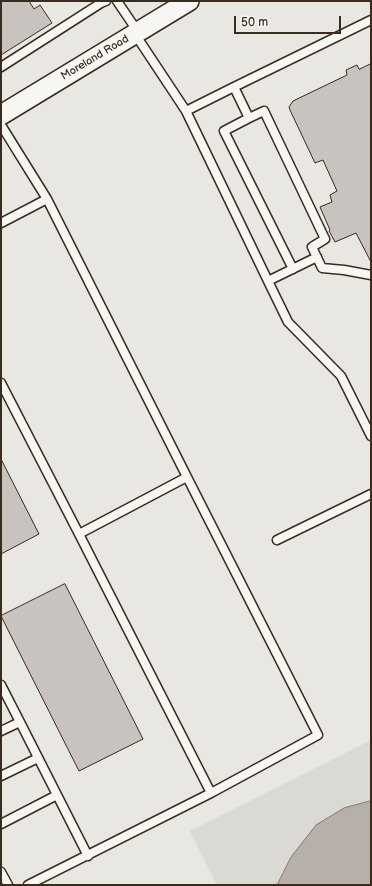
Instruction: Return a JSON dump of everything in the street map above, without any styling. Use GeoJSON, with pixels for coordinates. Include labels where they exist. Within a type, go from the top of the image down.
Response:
{"type":"FeatureCollection","features":[{"type":"Feature","properties":{"kind":"street","name":"Moreland Road"},"geometry":{"type":"LineString","coordinates":[[1,115],[189,1]]}},
{"type":"Feature","properties":{"kind":"lane"},"geometry":{"type":"LineString","coordinates":[[1,67],[94,3],[106,1]]}},
{"type":"Feature","properties":{"kind":"lane"},"geometry":{"type":"LineString","coordinates":[[118,1],[186,111],[288,322],[341,376],[371,436]]}},
{"type":"Feature","properties":{"kind":"lane"},"geometry":{"type":"LineString","coordinates":[[186,111],[371,20]]}},
{"type":"Feature","properties":{"kind":"lane"},"geometry":{"type":"LineString","coordinates":[[234,87],[249,118]]}},
{"type":"Feature","properties":{"kind":"lane"},"geometry":{"type":"LineString","coordinates":[[293,269],[224,131],[264,111],[325,239],[312,247],[322,268],[371,275]]}},
{"type":"Feature","properties":{"kind":"lane"},"geometry":{"type":"LineString","coordinates":[[1,125],[47,199],[186,477],[318,735],[211,794],[28,885]]}},
{"type":"Feature","properties":{"kind":"lane"},"geometry":{"type":"LineString","coordinates":[[1,223],[47,199]]}},
{"type":"Feature","properties":{"kind":"lane"},"geometry":{"type":"LineString","coordinates":[[268,281],[317,257]]}},
{"type":"Feature","properties":{"kind":"lane"},"geometry":{"type":"LineString","coordinates":[[1,383],[211,794]]}},
{"type":"Feature","properties":{"kind":"lane"},"geometry":{"type":"LineString","coordinates":[[79,534],[186,477]]}},
{"type":"Feature","properties":{"kind":"lane"},"geometry":{"type":"LineString","coordinates":[[277,540],[371,494]]}},
{"type":"Feature","properties":{"kind":"lane"},"geometry":{"type":"LineString","coordinates":[[1,685],[88,856]]}},
{"type":"Feature","properties":{"kind":"lane"},"geometry":{"type":"LineString","coordinates":[[1,731],[20,722]]}},
{"type":"Feature","properties":{"kind":"lane"},"geometry":{"type":"LineString","coordinates":[[1,776],[38,758]]}},
{"type":"Feature","properties":{"kind":"lane"},"geometry":{"type":"LineString","coordinates":[[1,824],[57,795]]}},
{"type":"Feature","properties":{"kind":"lane"},"geometry":{"type":"LineString","coordinates":[[1,872],[8,885]]}},
{"type":"Feature","properties":{"kind":"shaded area"},"geometry":{"type":"Polygon","coordinates":[[[1,1],[371,1],[371,885],[1,885],[1,1]]]}},
{"type":"Feature","properties":{"kind":"shaded area"},"geometry":{"type":"Polygon","coordinates":[[[371,740],[371,885],[217,885],[190,831],[371,740]]]}},
{"type":"Feature","properties":{"kind":"shaded area"},"geometry":{"type":"Polygon","coordinates":[[[371,801],[371,885],[277,885],[291,857],[316,825],[344,808],[371,801]]]}},
{"type":"Feature","properties":{"kind":"building"},"geometry":{"type":"Polygon","coordinates":[[[1,1],[29,1],[34,9],[40,5],[52,23],[1,55],[1,1]]]}},
{"type":"Feature","properties":{"kind":"building"},"geometry":{"type":"Polygon","coordinates":[[[371,64],[371,262],[356,233],[335,242],[329,231],[330,230],[320,207],[332,202],[330,195],[337,191],[323,160],[315,163],[289,107],[293,101],[347,75],[346,70],[357,65],[359,69],[371,64]]]}},
{"type":"Feature","properties":{"kind":"building"},"geometry":{"type":"Polygon","coordinates":[[[1,459],[39,534],[1,554],[1,459]]]}},
{"type":"Feature","properties":{"kind":"building"},"geometry":{"type":"Polygon","coordinates":[[[65,584],[143,739],[79,771],[1,616],[65,584]]]}}]}
